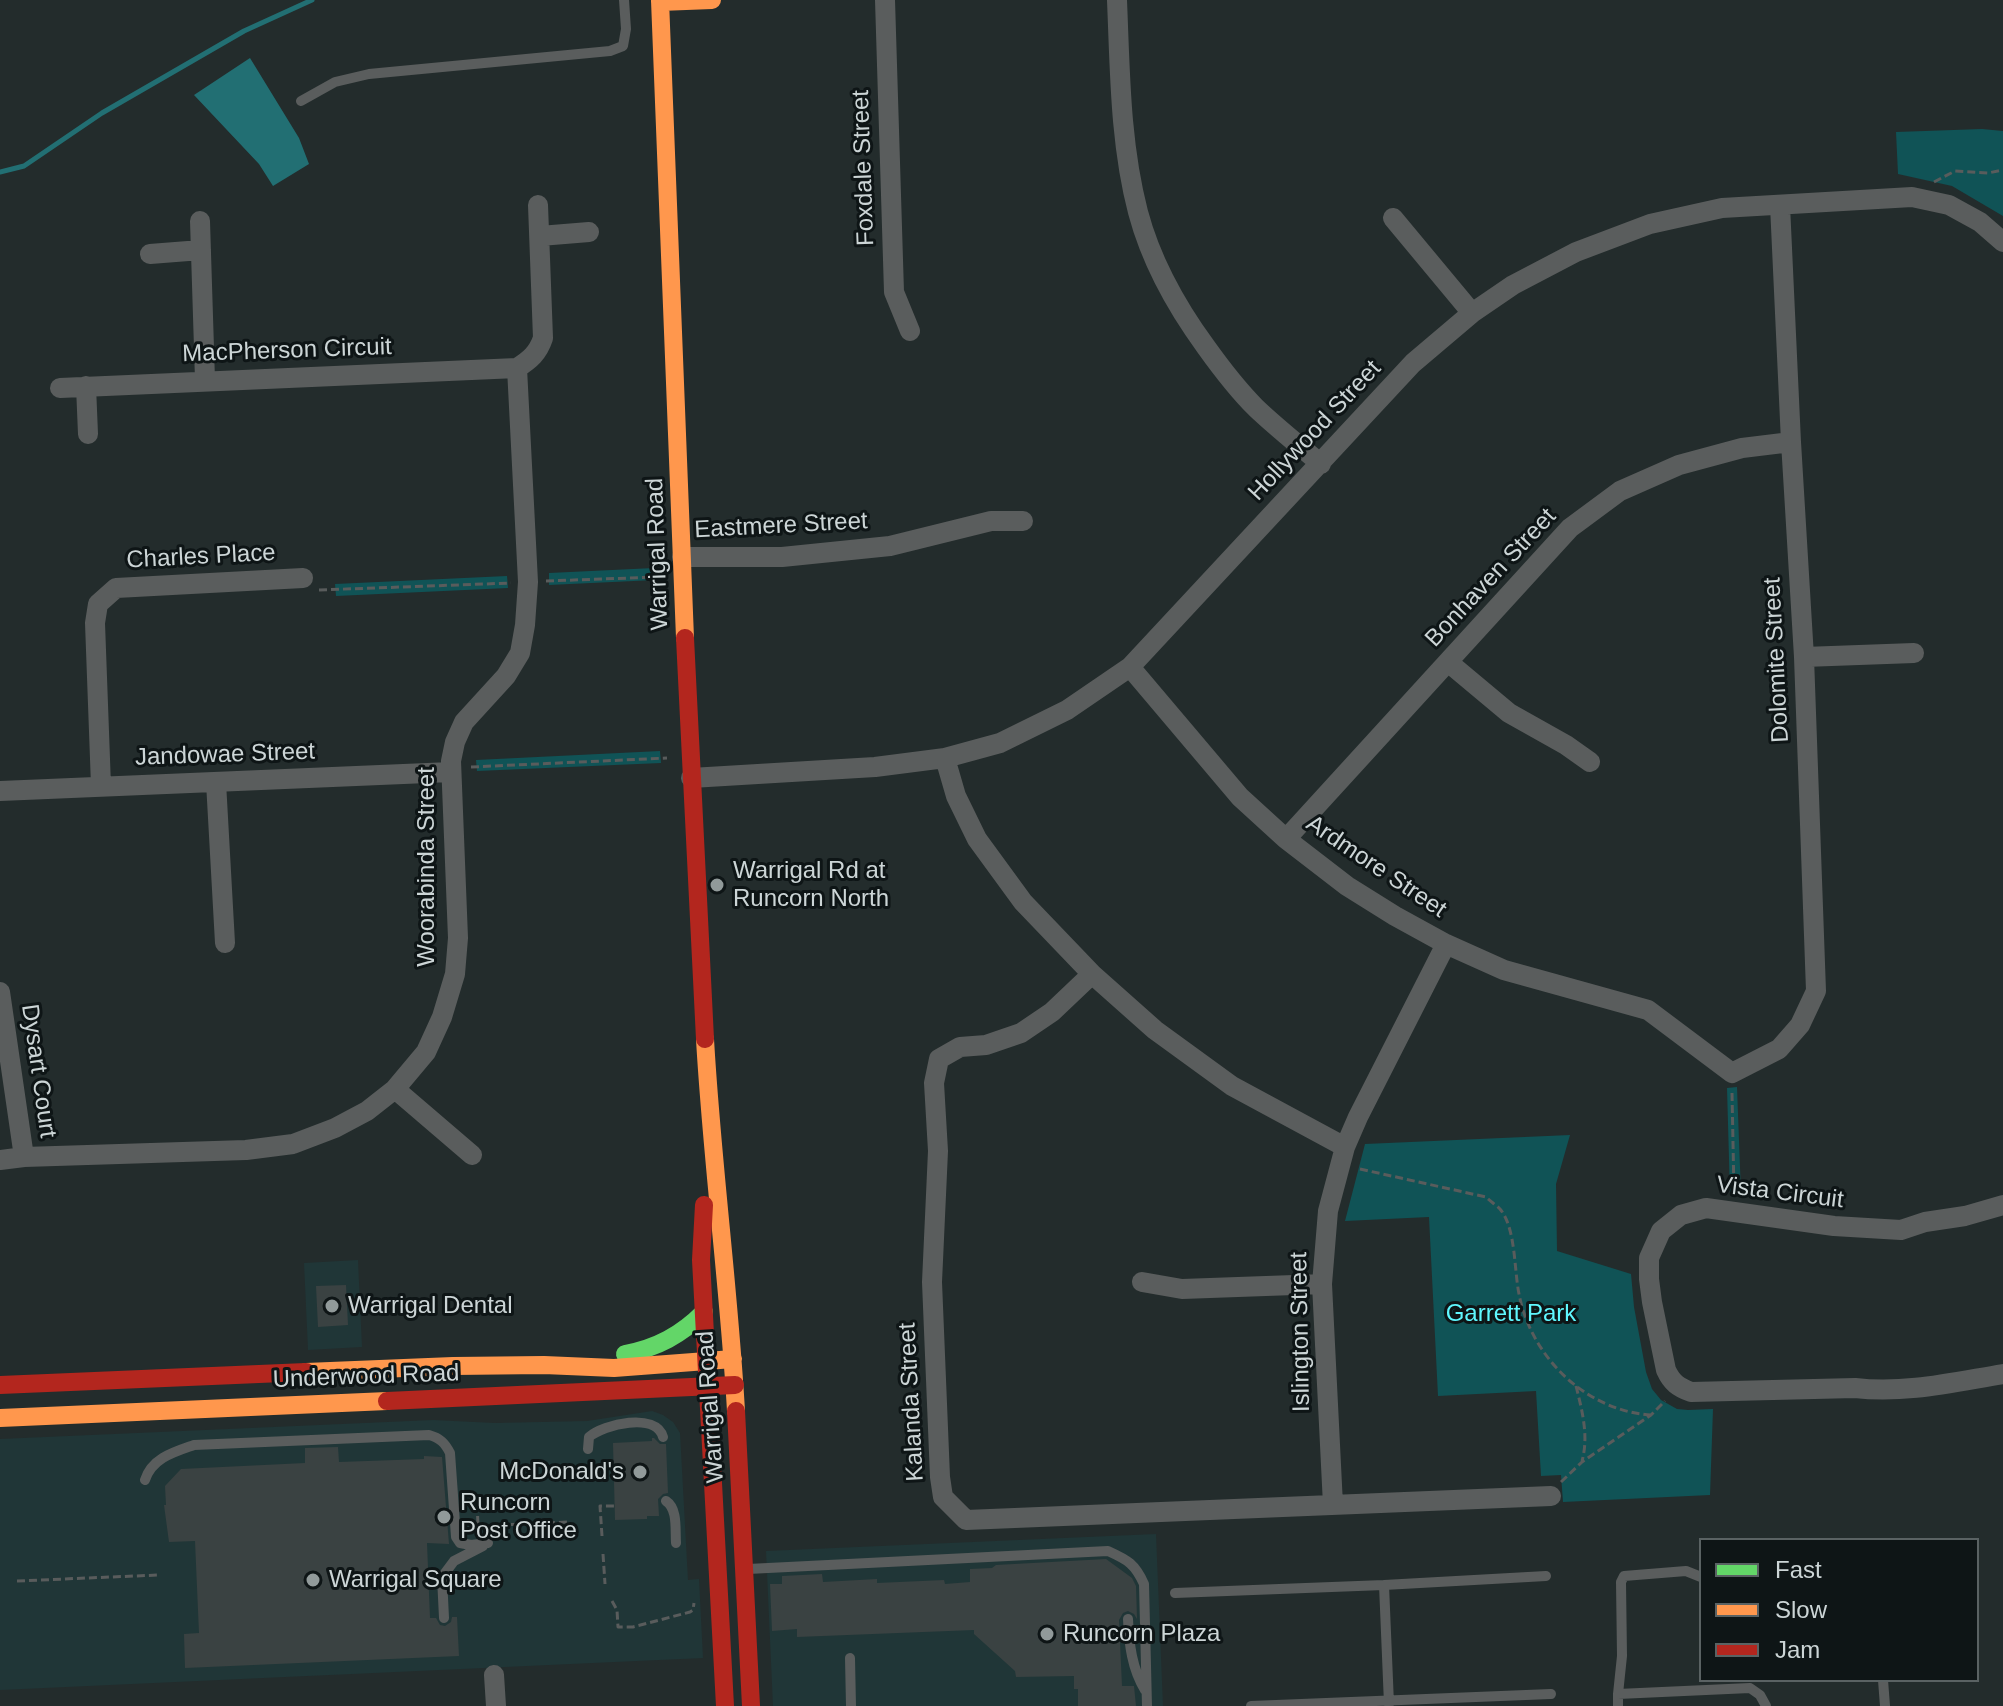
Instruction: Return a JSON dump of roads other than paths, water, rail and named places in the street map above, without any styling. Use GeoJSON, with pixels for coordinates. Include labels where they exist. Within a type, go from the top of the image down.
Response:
{"type":"FeatureCollection","features":[{"type":"Feature","properties":{"kind":"main road"},"geometry":{"type":"LineString","coordinates":[[660,1],[712,0]]}},
{"type":"Feature","properties":{"kind":"main road","name":"Warrigal Road"},"geometry":{"type":"LineString","coordinates":[[660,1],[691,778],[709,1106],[735,1385],[751,1706]]}},
{"type":"Feature","properties":{"kind":"main road","name":"Warrigal Road"},"geometry":{"type":"LineString","coordinates":[[709,1106],[701,1260],[725,1706]]}},
{"type":"Feature","properties":{"kind":"main road","name":"Underwood Road"},"geometry":{"type":"LineString","coordinates":[[544,1365],[640,1352],[659,1346],[689,1329],[704,1312]]}},
{"type":"Feature","properties":{"kind":"main road","name":"Underwood Road"},"geometry":{"type":"LineString","coordinates":[[0,1385],[395,1368],[544,1365],[614,1368],[733,1359]]}},
{"type":"Feature","properties":{"kind":"main road"},"geometry":{"type":"LineString","coordinates":[[395,1368],[395,1399]]}},
{"type":"Feature","properties":{"kind":"main road"},"geometry":{"type":"LineString","coordinates":[[85,1381],[87,1414]]}},
{"type":"Feature","properties":{"kind":"main road","name":"Underwood Road"},"geometry":{"type":"LineString","coordinates":[[0,1418],[735,1385]]}},
{"type":"Feature","properties":{"kind":"street","name":"Foxdale Street"},"geometry":{"type":"LineString","coordinates":[[885,0],[894,292],[910,331]]}},
{"type":"Feature","properties":{"kind":"street"},"geometry":{"type":"LineString","coordinates":[[1117,0],[1127,157],[1138,213],[1156,263],[1183,316],[1218,364],[1255,407],[1321,464]]}},
{"type":"Feature","properties":{"kind":"street","name":"Hollywood Street"},"geometry":{"type":"LineString","coordinates":[[691,778],[875,767],[945,758],[1000,743],[1067,710],[1130,667],[1413,363],[1472,313],[1513,285],[1576,252],[1650,224],[1722,208],[1912,197],[1949,205],[1980,222],[2003,242]]}},
{"type":"Feature","properties":{"kind":"street"},"geometry":{"type":"LineString","coordinates":[[517,368],[539,350],[543,338],[538,205]]}},
{"type":"Feature","properties":{"kind":"street","name":"Dolomite Street"},"geometry":{"type":"LineString","coordinates":[[1732,1073],[1779,1049],[1800,1025],[1816,991],[1804,657],[1780,205]]}},
{"type":"Feature","properties":{"kind":"street"},"geometry":{"type":"LineString","coordinates":[[1393,218],[1472,313]]}},
{"type":"Feature","properties":{"kind":"street"},"geometry":{"type":"LineString","coordinates":[[200,221],[205,380]]}},
{"type":"Feature","properties":{"kind":"street"},"geometry":{"type":"LineString","coordinates":[[540,236],[589,232]]}},
{"type":"Feature","properties":{"kind":"street"},"geometry":{"type":"LineString","coordinates":[[150,254],[201,250]]}},
{"type":"Feature","properties":{"kind":"street","name":"MacPherson Circuit"},"geometry":{"type":"LineString","coordinates":[[60,388],[517,368]]}},
{"type":"Feature","properties":{"kind":"street","name":"Woorabinda Street"},"geometry":{"type":"LineString","coordinates":[[0,1160],[246,1150],[293,1144],[335,1128],[367,1111],[395,1089],[426,1052],[442,1017],[455,974],[458,938],[451,772],[455,742],[464,722],[506,676],[520,653],[525,625],[528,582],[517,368]]}},
{"type":"Feature","properties":{"kind":"street"},"geometry":{"type":"LineString","coordinates":[[86,386],[88,434]]}},
{"type":"Feature","properties":{"kind":"street","name":"Bonhaven Street"},"geometry":{"type":"LineString","coordinates":[[1286,839],[1570,528],[1620,491],[1679,465],[1742,448],[1791,442]]}},
{"type":"Feature","properties":{"kind":"street","name":"Eastmere Street"},"geometry":{"type":"LineString","coordinates":[[682,557],[782,557],[890,546],[991,521],[1023,521]]}},
{"type":"Feature","properties":{"kind":"street","name":"Charles Place"},"geometry":{"type":"LineString","coordinates":[[101,786],[95,623],[98,604],[116,588],[303,578]]}},
{"type":"Feature","properties":{"kind":"street"},"geometry":{"type":"LineString","coordinates":[[1804,657],[1914,653]]}},
{"type":"Feature","properties":{"kind":"street"},"geometry":{"type":"LineString","coordinates":[[1448,662],[1509,713],[1590,762]]}},
{"type":"Feature","properties":{"kind":"street","name":"Ardmore Street"},"geometry":{"type":"LineString","coordinates":[[1130,667],[1240,797],[1286,839],[1347,886],[1446,944],[1504,970],[1648,1010],[1732,1073]]}},
{"type":"Feature","properties":{"kind":"street"},"geometry":{"type":"LineString","coordinates":[[945,758],[956,796],[977,839],[1023,902],[1092,974],[1155,1030],[1232,1086],[1343,1154]]}},
{"type":"Feature","properties":{"kind":"street","name":"Jandowae Street"},"geometry":{"type":"LineString","coordinates":[[0,791],[451,772]]}},
{"type":"Feature","properties":{"kind":"street"},"geometry":{"type":"LineString","coordinates":[[216,782],[225,943]]}},
{"type":"Feature","properties":{"kind":"street","name":"Islington Street"},"geometry":{"type":"LineString","coordinates":[[1333,1505],[1322,1284],[1328,1211],[1343,1154],[1358,1117],[1446,944]]}},
{"type":"Feature","properties":{"kind":"street","name":"Kalanda Street"},"geometry":{"type":"LineString","coordinates":[[1092,974],[1052,1012],[1021,1033],[986,1045],[960,1047],[939,1059],[934,1083],[938,1151],[932,1282],[943,1497],[966,1520],[1551,1496]]}},
{"type":"Feature","properties":{"kind":"street","name":"Dysart Court"},"geometry":{"type":"LineString","coordinates":[[0,992],[24,1157]]}},
{"type":"Feature","properties":{"kind":"street"},"geometry":{"type":"LineString","coordinates":[[395,1089],[472,1155]]}},
{"type":"Feature","properties":{"kind":"street","name":"Vista Circuit"},"geometry":{"type":"LineString","coordinates":[[2003,1205],[1901,1230],[1834,1226],[1706,1208],[1681,1215],[1661,1231],[1649,1258],[1652,1302],[1666,1370],[1670,1380],[1691,1392],[1855,1388],[1879,1391],[1926,1387],[2003,1374]]}},
{"type":"Feature","properties":{"kind":"street"},"geometry":{"type":"LineString","coordinates":[[1142,1282],[1182,1289],[1322,1284]]}},
{"type":"Feature","properties":{"kind":"street"},"geometry":{"type":"LineString","coordinates":[[494,1675],[496,1706]]}},
{"type":"Feature","properties":{"kind":"lane"},"geometry":{"type":"LineString","coordinates":[[301,101],[335,82],[369,74],[610,51],[623,46],[626,29],[624,0]]}},
{"type":"Feature","properties":{"kind":"lane"},"geometry":{"type":"LineString","coordinates":[[588,1449],[589,1437],[596,1431],[617,1424],[651,1424],[658,1427],[663,1437]]}},
{"type":"Feature","properties":{"kind":"lane"},"geometry":{"type":"LineString","coordinates":[[145,1480],[148,1471],[158,1461],[194,1445],[429,1435],[439,1438],[450,1453],[456,1537],[460,1543],[488,1543],[454,1561],[442,1577],[444,1618]]}},
{"type":"Feature","properties":{"kind":"lane"},"geometry":{"type":"LineString","coordinates":[[666,1501],[673,1509],[676,1543]]}},
{"type":"Feature","properties":{"kind":"lane"},"geometry":{"type":"LineString","coordinates":[[746,1569],[1108,1551],[1123,1557],[1138,1570],[1144,1584],[1147,1706]]}},
{"type":"Feature","properties":{"kind":"lane"},"geometry":{"type":"LineString","coordinates":[[1618,1706],[1622,1656],[1621,1582],[1624,1576],[1686,1571],[1699,1576]]}},
{"type":"Feature","properties":{"kind":"lane"},"geometry":{"type":"LineString","coordinates":[[1175,1593],[1546,1576]]}},
{"type":"Feature","properties":{"kind":"lane"},"geometry":{"type":"LineString","coordinates":[[1384,1585],[1389,1703]]}},
{"type":"Feature","properties":{"kind":"lane"},"geometry":{"type":"LineString","coordinates":[[1128,1619],[1132,1656],[1138,1680],[1146,1692]]}},
{"type":"Feature","properties":{"kind":"lane"},"geometry":{"type":"LineString","coordinates":[[850,1658],[851,1706]]}},
{"type":"Feature","properties":{"kind":"lane"},"geometry":{"type":"LineString","coordinates":[[1883,1682],[1885,1706]]}},
{"type":"Feature","properties":{"kind":"lane"},"geometry":{"type":"LineString","coordinates":[[1618,1694],[1750,1688],[1760,1695],[1766,1706]]}},
{"type":"Feature","properties":{"kind":"lane"},"geometry":{"type":"LineString","coordinates":[[1251,1706],[1389,1703],[1551,1694]]}},
{"type":"Feature","properties":{"kind":"waterway"},"geometry":{"type":"LineString","coordinates":[[0,172],[24,166],[102,113],[244,31],[312,0]]}},
{"type":"Feature","properties":{"kind":"place","name":"Warrigal Rd at Runcorn North"},"geometry":{"type":"Point","coordinates":[717,885]}},
{"type":"Feature","properties":{"kind":"place","name":"Warrigal Dental"},"geometry":{"type":"Point","coordinates":[332,1306]}},
{"type":"Feature","properties":{"kind":"place","name":"McDonald's"},"geometry":{"type":"Point","coordinates":[640,1472]}},
{"type":"Feature","properties":{"kind":"place","name":"Runcorn Post Office"},"geometry":{"type":"Point","coordinates":[444,1517]}},
{"type":"Feature","properties":{"kind":"place","name":"Warrigal Square"},"geometry":{"type":"Point","coordinates":[313,1580]}},
{"type":"Feature","properties":{"kind":"place","name":"Runcorn Plaza"},"geometry":{"type":"Point","coordinates":[1047,1634]}},
{"type":"Feature","properties":{"kind":"park label","name":"Garrett Park"},"geometry":{"type":"Point","coordinates":[1511,1314]}}]}
